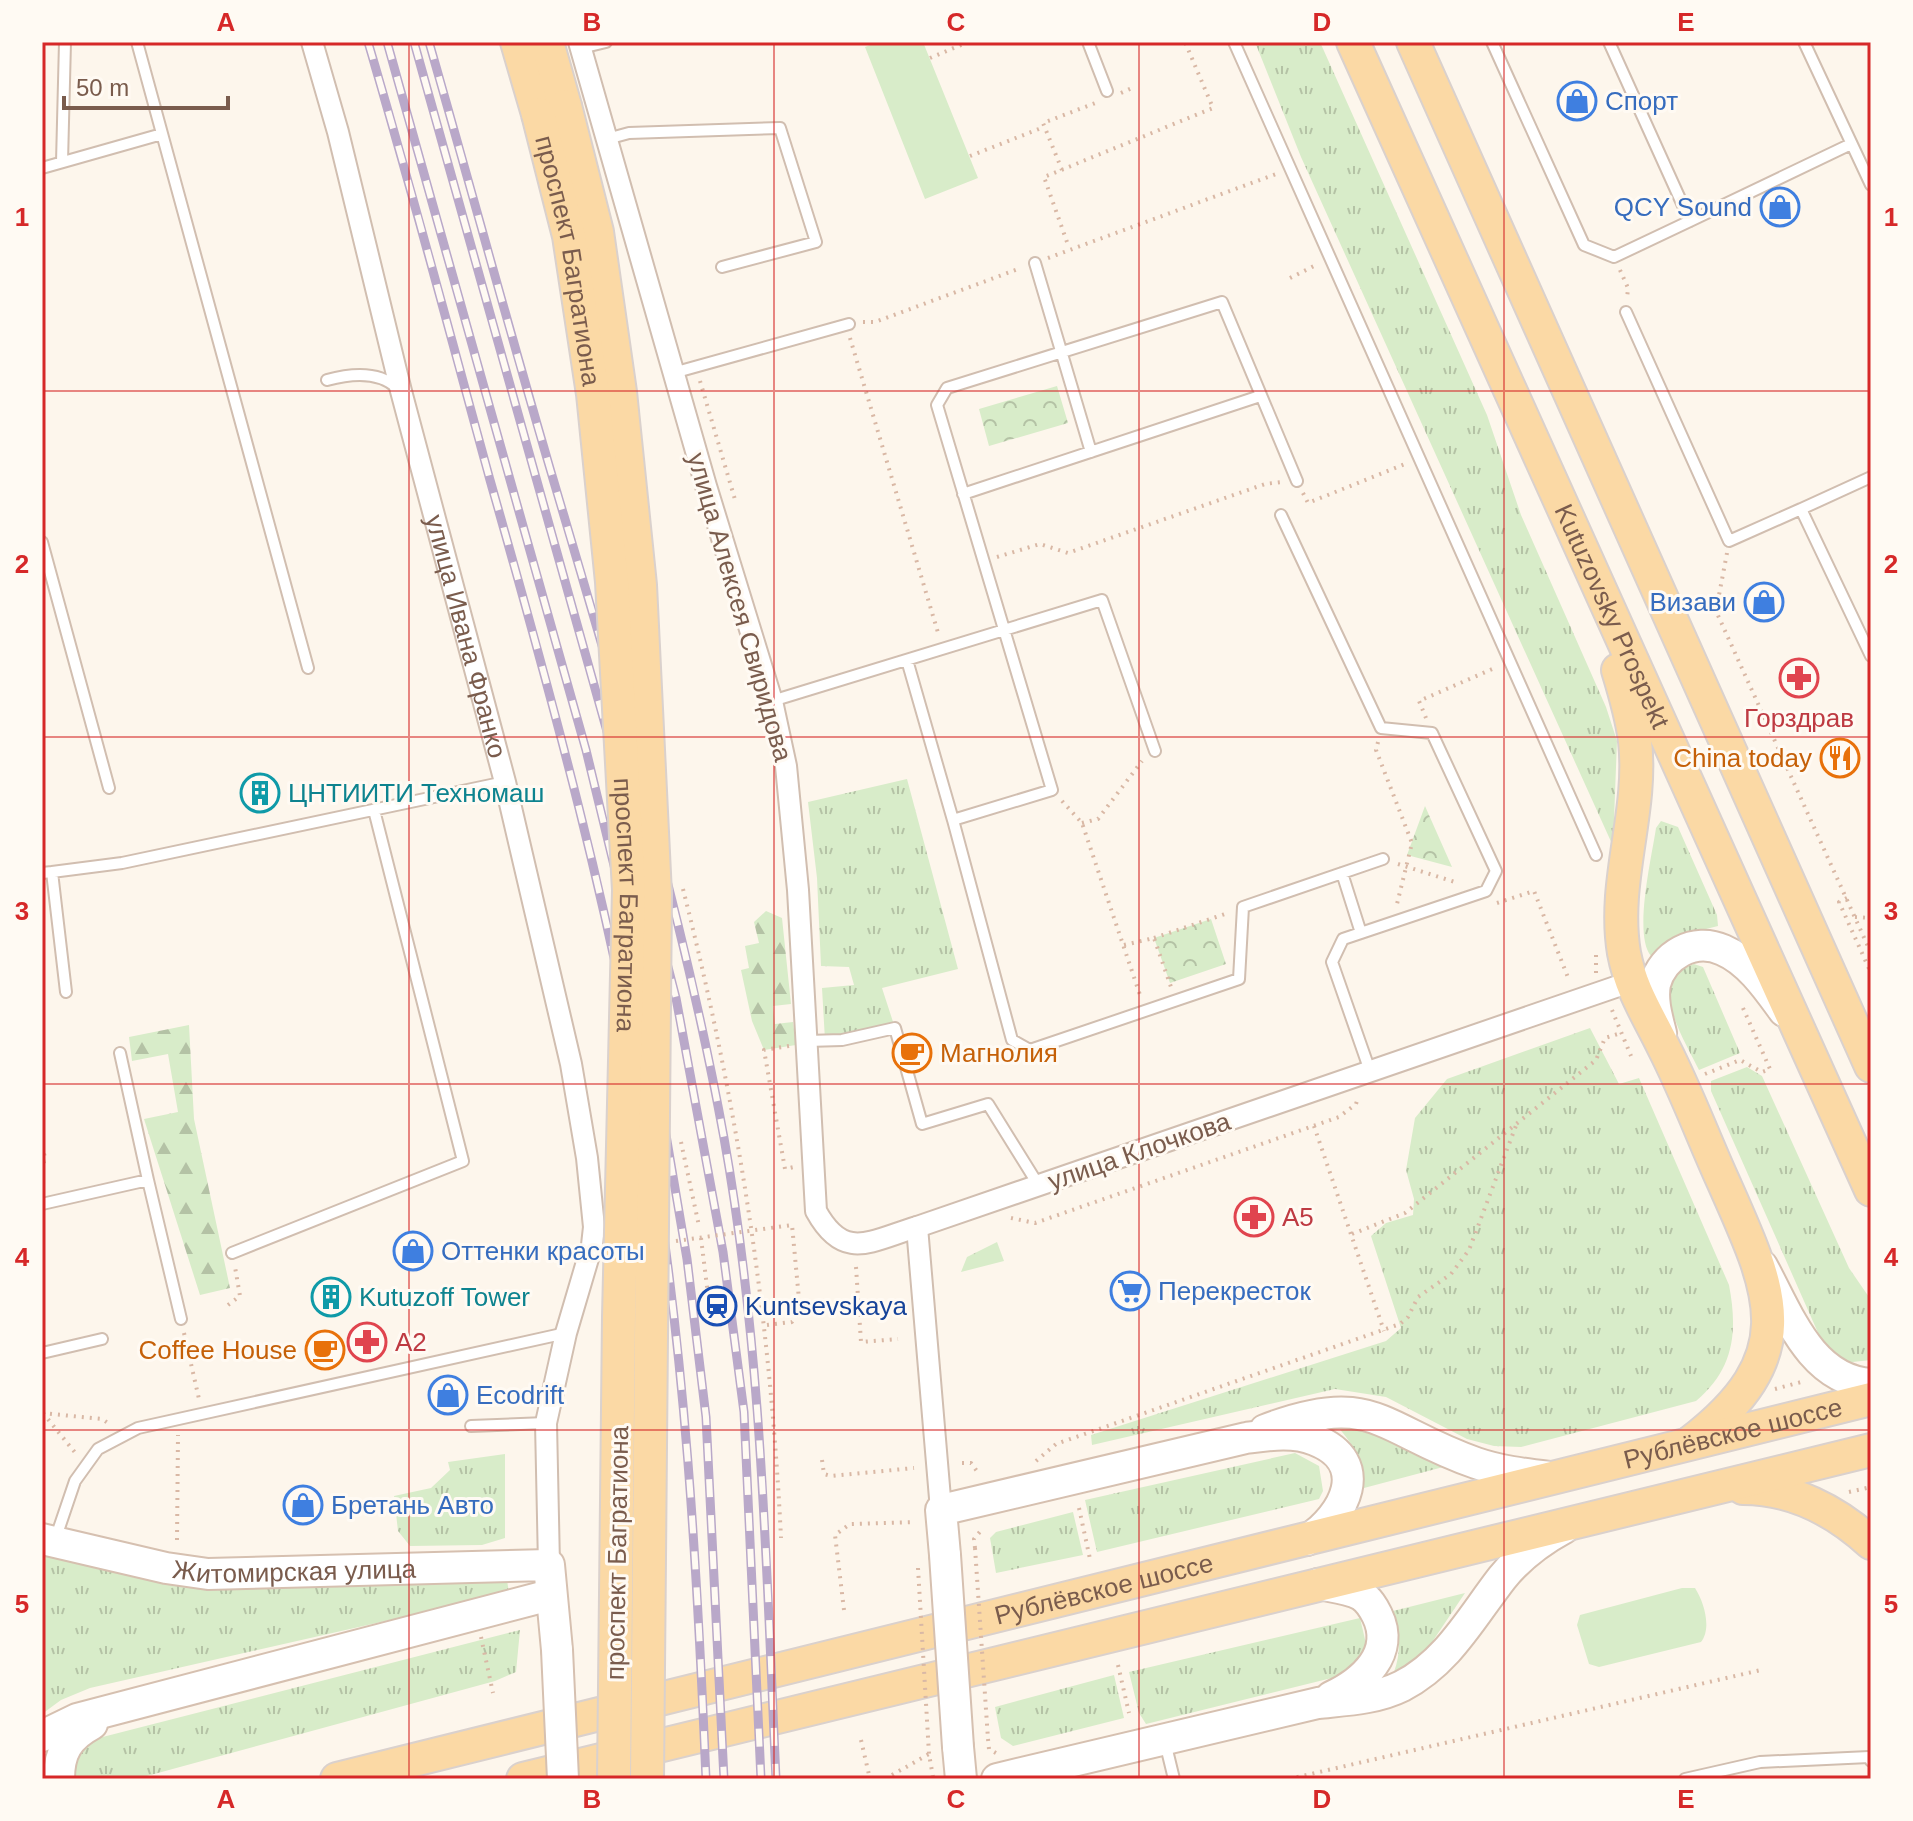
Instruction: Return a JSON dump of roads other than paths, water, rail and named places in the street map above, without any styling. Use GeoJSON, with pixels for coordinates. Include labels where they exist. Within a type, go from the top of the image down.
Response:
{"type":"FeatureCollection","features":[{"type":"Feature","properties":{"kind":"main road","name":"проспект Багратиона"},"geometry":{"type":"LineString","coordinates":[[517,42],[552,110],[597,232],[620,392],[640,585],[655,894],[647,1779]]}},
{"type":"Feature","properties":{"kind":"main road","name":"проспект Багратиона"},"geometry":{"type":"LineString","coordinates":[[547,42],[552,110],[593,394],[612,582],[629,890],[619,1317],[614,1779]]}},
{"type":"Feature","properties":{"kind":"main road","name":"Kutuzovsky Prospekt"},"geometry":{"type":"LineString","coordinates":[[1353,42],[1871,1190]]}},
{"type":"Feature","properties":{"kind":"main road","name":"Kutuzovsky Prospekt"},"geometry":{"type":"LineString","coordinates":[[1413,42],[1864,1043],[1871,1066]]}},
{"type":"Feature","properties":{"kind":"main road"},"geometry":{"type":"LineString","coordinates":[[1586,564],[1626,698],[1635,743],[1622,882],[1620,994],[1664,1047],[1757,1256],[1770,1312],[1761,1362],[1744,1391],[1718,1421],[1682,1449]]}},
{"type":"Feature","properties":{"kind":"main road","name":"Рублёвское шоссе"},"geometry":{"type":"LineString","coordinates":[[337,1779],[1682,1449],[1871,1399]]}},
{"type":"Feature","properties":{"kind":"main road","name":"Рублёвское шоссе"},"geometry":{"type":"LineString","coordinates":[[523,1779],[1871,1450]]}},
{"type":"Feature","properties":{"kind":"main road"},"geometry":{"type":"LineString","coordinates":[[1716,1488],[1754,1488],[1813,1503],[1856,1529],[1871,1543]]}},
{"type":"Feature","properties":{"kind":"street","name":"улица Ивана Франко"},"geometry":{"type":"LineString","coordinates":[[312,42],[338,132],[401,391],[505,782],[571,1064],[587,1158],[592,1245],[566,1333],[546,1423],[550,1580],[557,1650],[563,1779]]}},
{"type":"Feature","properties":{"kind":"street","name":"улица Алексея Свиридова"},"geometry":{"type":"LineString","coordinates":[[580,45],[673,373],[772,701],[786,766],[795,838],[802,1043],[816,1211],[828,1233],[841,1241],[858,1244],[917,1227]]}},
{"type":"Feature","properties":{"kind":"street"},"geometry":{"type":"LineString","coordinates":[[1664,1047],[1654,1001],[1656,983],[1666,963],[1681,950],[1698,946],[1721,949],[1738,959],[1765,985],[1799,1033]]}},
{"type":"Feature","properties":{"kind":"street","name":"улица Клочкова"},"geometry":{"type":"LineString","coordinates":[[917,1227],[1620,994]]}},
{"type":"Feature","properties":{"kind":"street"},"geometry":{"type":"LineString","coordinates":[[917,1227],[941,1510],[931,1558],[944,1750],[961,1779]]}},
{"type":"Feature","properties":{"kind":"street"},"geometry":{"type":"LineString","coordinates":[[1757,1256],[1815,1357],[1840,1378],[1871,1384]]}},
{"type":"Feature","properties":{"kind":"street"},"geometry":{"type":"LineString","coordinates":[[1246,1438],[1305,1414],[1352,1411],[1379,1418],[1476,1463],[1559,1478]]}},
{"type":"Feature","properties":{"kind":"street"},"geometry":{"type":"LineString","coordinates":[[941,1510],[1246,1438],[1277,1434],[1312,1439],[1337,1455],[1345,1468],[1346,1498],[1338,1515],[1305,1541]]}},
{"type":"Feature","properties":{"kind":"street"},"geometry":{"type":"LineString","coordinates":[[997,1766],[1164,1739],[1318,1703],[1370,1697],[1400,1687],[1429,1670],[1447,1652],[1523,1555],[1572,1523]]}},
{"type":"Feature","properties":{"kind":"street","name":"Житомирская улица"},"geometry":{"type":"LineString","coordinates":[[48,1541],[208,1574],[550,1580]]}},
{"type":"Feature","properties":{"kind":"street"},"geometry":{"type":"LineString","coordinates":[[42,1736],[77,1719],[115,1712],[550,1580]]}},
{"type":"Feature","properties":{"kind":"street"},"geometry":{"type":"LineString","coordinates":[[1318,1584],[1351,1592],[1372,1605],[1382,1624],[1383,1641],[1379,1656],[1367,1673],[1350,1688],[1318,1703]]}},
{"type":"Feature","properties":{"kind":"street"},"geometry":{"type":"LineString","coordinates":[[59,1779],[64,1746],[76,1733],[115,1712]]}},
{"type":"Feature","properties":{"kind":"lane"},"geometry":{"type":"LineString","coordinates":[[62,162],[65,42]]}},
{"type":"Feature","properties":{"kind":"lane"},"geometry":{"type":"LineString","coordinates":[[137,42],[308,668]]}},
{"type":"Feature","properties":{"kind":"lane"},"geometry":{"type":"LineString","coordinates":[[580,45],[606,42]]}},
{"type":"Feature","properties":{"kind":"lane"},"geometry":{"type":"LineString","coordinates":[[1088,42],[1109,95]]}},
{"type":"Feature","properties":{"kind":"lane"},"geometry":{"type":"LineString","coordinates":[[1234,42],[1596,855]]}},
{"type":"Feature","properties":{"kind":"lane"},"geometry":{"type":"LineString","coordinates":[[1492,42],[1584,245],[1614,257],[1851,144]]}},
{"type":"Feature","properties":{"kind":"lane"},"geometry":{"type":"LineString","coordinates":[[1609,42],[1607,46],[1690,221]]}},
{"type":"Feature","properties":{"kind":"lane"},"geometry":{"type":"LineString","coordinates":[[1804,42],[1871,185]]}},
{"type":"Feature","properties":{"kind":"lane"},"geometry":{"type":"LineString","coordinates":[[607,139],[629,133],[780,128],[816,242],[722,267]]}},
{"type":"Feature","properties":{"kind":"lane"},"geometry":{"type":"LineString","coordinates":[[42,168],[162,134]]}},
{"type":"Feature","properties":{"kind":"lane"},"geometry":{"type":"LineString","coordinates":[[1035,263],[1091,452]]}},
{"type":"Feature","properties":{"kind":"lane"},"geometry":{"type":"LineString","coordinates":[[953,820],[1052,790],[937,405],[947,388],[1222,302],[1297,481]]}},
{"type":"Feature","properties":{"kind":"lane"},"geometry":{"type":"LineString","coordinates":[[1626,312],[1729,541],[1871,477]]}},
{"type":"Feature","properties":{"kind":"lane"},"geometry":{"type":"LineString","coordinates":[[673,373],[848,325]]}},
{"type":"Feature","properties":{"kind":"lane"},"geometry":{"type":"LineString","coordinates":[[327,380],[350,374],[377,378],[390,381],[401,391]]}},
{"type":"Feature","properties":{"kind":"lane"},"geometry":{"type":"LineString","coordinates":[[963,494],[1260,396]]}},
{"type":"Feature","properties":{"kind":"lane"},"geometry":{"type":"LineString","coordinates":[[1801,509],[1871,656]]}},
{"type":"Feature","properties":{"kind":"lane"},"geometry":{"type":"LineString","coordinates":[[1281,515],[1381,728],[1432,733],[1496,871],[1486,891],[1343,939],[1332,962],[1365,1080]]}},
{"type":"Feature","properties":{"kind":"lane"},"geometry":{"type":"LineString","coordinates":[[42,542],[109,788]]}},
{"type":"Feature","properties":{"kind":"lane"},"geometry":{"type":"LineString","coordinates":[[772,701],[1102,600],[1155,751]]}},
{"type":"Feature","properties":{"kind":"lane"},"geometry":{"type":"LineString","coordinates":[[907,660],[1012,1040],[1030,1050],[1239,979],[1243,907],[1383,859]]}},
{"type":"Feature","properties":{"kind":"lane"},"geometry":{"type":"LineString","coordinates":[[66,992],[47,872],[122,863],[505,782]]}},
{"type":"Feature","properties":{"kind":"lane"},"geometry":{"type":"LineString","coordinates":[[232,1253],[463,1161],[374,810]]}},
{"type":"Feature","properties":{"kind":"lane"},"geometry":{"type":"LineString","coordinates":[[1342,873],[1361,933]]}},
{"type":"Feature","properties":{"kind":"lane"},"geometry":{"type":"LineString","coordinates":[[802,1043],[842,1040],[895,1028],[922,1124],[988,1104],[1039,1186]]}},
{"type":"Feature","properties":{"kind":"lane"},"geometry":{"type":"LineString","coordinates":[[120,1053],[181,1319]]}},
{"type":"Feature","properties":{"kind":"lane"},"geometry":{"type":"LineString","coordinates":[[42,1204],[148,1180]]}},
{"type":"Feature","properties":{"kind":"lane"},"geometry":{"type":"LineString","coordinates":[[48,1541],[75,1481],[98,1449],[138,1428],[500,1340],[566,1333]]}},
{"type":"Feature","properties":{"kind":"lane"},"geometry":{"type":"LineString","coordinates":[[42,1353],[102,1339]]}},
{"type":"Feature","properties":{"kind":"lane"},"geometry":{"type":"LineString","coordinates":[[471,1426],[546,1423]]}},
{"type":"Feature","properties":{"kind":"lane"},"geometry":{"type":"LineString","coordinates":[[1164,1739],[1174,1779]]}},
{"type":"Feature","properties":{"kind":"lane"},"geometry":{"type":"LineString","coordinates":[[1685,1779],[1760,1762],[1869,1757],[1871,1761]]}},
{"type":"Feature","properties":{"kind":"railway"},"geometry":{"type":"LineString","coordinates":[[368,42],[558,726],[599,890],[634,1056],[672,1298],[688,1458],[706,1779]]}},
{"type":"Feature","properties":{"kind":"railway"},"geometry":{"type":"LineString","coordinates":[[387,42],[586,750],[635,952],[687,1259],[706,1417],[724,1779]]}},
{"type":"Feature","properties":{"kind":"railway"},"geometry":{"type":"LineString","coordinates":[[414,42],[610,742],[676,998],[723,1252],[744,1412],[761,1779]]}},
{"type":"Feature","properties":{"kind":"railway"},"geometry":{"type":"LineString","coordinates":[[429,42],[646,803],[689,970],[724,1138],[737,1218],[755,1377],[776,1779]]}},
{"type":"Feature","properties":{"kind":"place","name":"Спорт"},"geometry":{"type":"Point","coordinates":[1577,101]}},
{"type":"Feature","properties":{"kind":"place","name":"QCY Sound"},"geometry":{"type":"Point","coordinates":[1780,207]}},
{"type":"Feature","properties":{"kind":"place","name":"Визави"},"geometry":{"type":"Point","coordinates":[1764,602]}},
{"type":"Feature","properties":{"kind":"place","name":"Горздрав"},"geometry":{"type":"Point","coordinates":[1799,678]}},
{"type":"Feature","properties":{"kind":"place","name":"China today"},"geometry":{"type":"Point","coordinates":[1840,758]}},
{"type":"Feature","properties":{"kind":"place","name":"ЦНТИИТИ Техномаш"},"geometry":{"type":"Point","coordinates":[260,793]}},
{"type":"Feature","properties":{"kind":"place","name":"Магнолия"},"geometry":{"type":"Point","coordinates":[912,1053]}},
{"type":"Feature","properties":{"kind":"place","name":"А5"},"geometry":{"type":"Point","coordinates":[1254,1217]}},
{"type":"Feature","properties":{"kind":"place","name":"Оттенки красоты"},"geometry":{"type":"Point","coordinates":[413,1251]}},
{"type":"Feature","properties":{"kind":"place","name":"Перекресток"},"geometry":{"type":"Point","coordinates":[1130,1291]}},
{"type":"Feature","properties":{"kind":"place","name":"Kutuzoff Tower"},"geometry":{"type":"Point","coordinates":[331,1297]}},
{"type":"Feature","properties":{"kind":"place","name":"Kuntsevskaya"},"geometry":{"type":"Point","coordinates":[717,1306]}},
{"type":"Feature","properties":{"kind":"place","name":"А2"},"geometry":{"type":"Point","coordinates":[367,1342]}},
{"type":"Feature","properties":{"kind":"place","name":"Coffee House"},"geometry":{"type":"Point","coordinates":[325,1350]}},
{"type":"Feature","properties":{"kind":"place","name":"Ecodrift"},"geometry":{"type":"Point","coordinates":[448,1395]}},
{"type":"Feature","properties":{"kind":"place","name":"Бретань Авто"},"geometry":{"type":"Point","coordinates":[303,1505]}}]}
